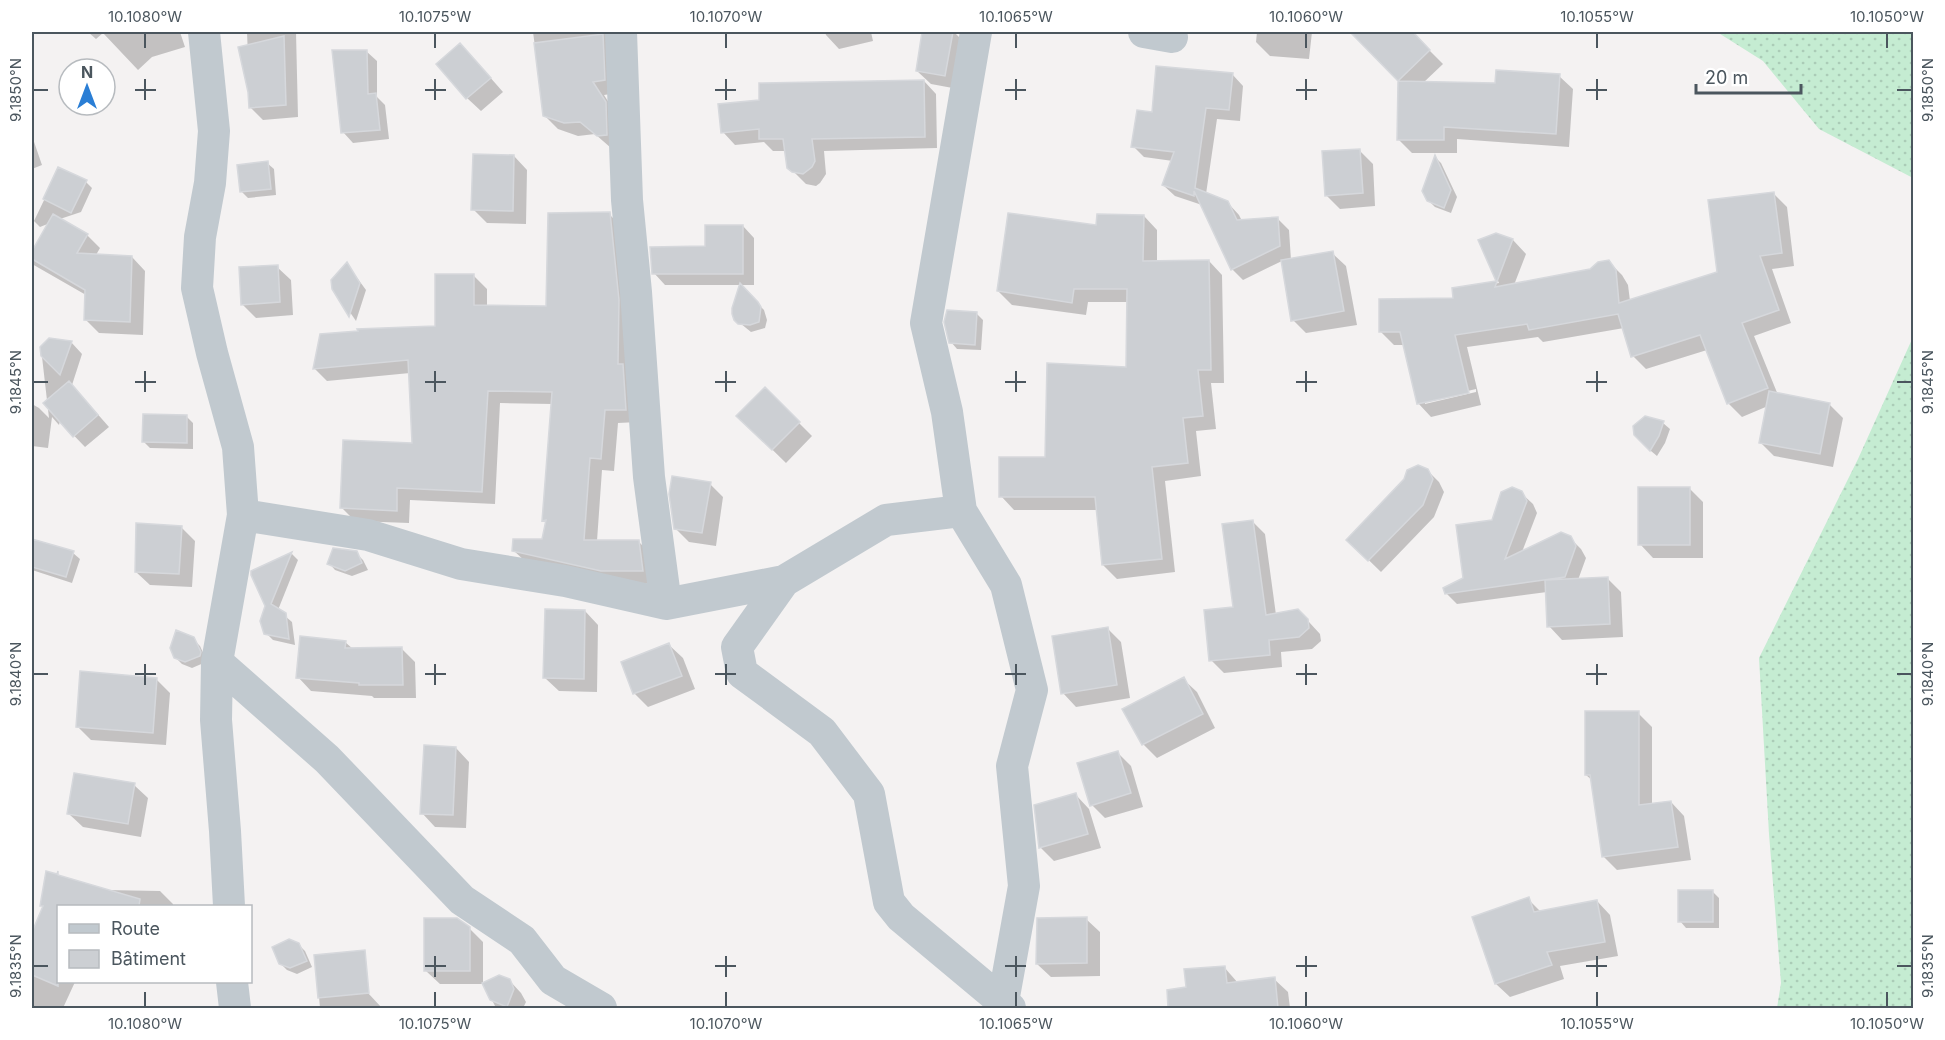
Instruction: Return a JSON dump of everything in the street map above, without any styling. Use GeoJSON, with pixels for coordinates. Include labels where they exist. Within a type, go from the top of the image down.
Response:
{"type":"FeatureCollection","features":[{"type":"Feature","properties":{"kind":"street"},"geometry":{"type":"LineString","coordinates":[[204,32],[214,131],[210,183],[200,237],[197,288],[238,447],[243,515],[217,662],[216,720],[229,905]]}},
{"type":"Feature","properties":{"kind":"street"},"geometry":{"type":"LineString","coordinates":[[621,32],[627,200],[636,292],[648,477],[666,604]]}},
{"type":"Feature","properties":{"kind":"street"},"geometry":{"type":"LineString","coordinates":[[976,32],[926,323],[947,412],[961,510],[1006,585],[1032,690],[1012,766],[1024,886],[1006,1005]]}},
{"type":"Feature","properties":{"kind":"street"},"geometry":{"type":"LineString","coordinates":[[243,515],[368,535],[461,564],[565,581],[666,604],[784,581],[886,520],[961,510]]}},
{"type":"Feature","properties":{"kind":"street"},"geometry":{"type":"LineString","coordinates":[[784,581],[737,647],[742,673],[822,732],[868,794],[880,846],[889,902],[901,916],[1006,1005]]}},
{"type":"Feature","properties":{"kind":"street"},"geometry":{"type":"LineString","coordinates":[[217,662],[327,759],[462,900],[522,940],[553,980],[601,1008]]}},
{"type":"Feature","properties":{"kind":"street"},"geometry":{"type":"LineString","coordinates":[[232,983],[235,1008]]}},
{"type":"Feature","properties":{"kind":"green space"},"geometry":{"type":"Polygon","coordinates":[[[1717,32],[1913,32],[1913,178],[1819,129],[1763,61],[1717,32]]]}},
{"type":"Feature","properties":{"kind":"green space"},"geometry":{"type":"Polygon","coordinates":[[[1913,337],[1913,1008],[1777,1008],[1781,983],[1769,834],[1759,658],[1858,459],[1913,337]]]}},
{"type":"Feature","properties":{"kind":"building"},"geometry":{"type":"Polygon","coordinates":[[[922,32],[953,32],[945,76],[916,71],[922,32]]]}},
{"type":"Feature","properties":{"kind":"building"},"geometry":{"type":"Polygon","coordinates":[[[1350,32],[1413,32],[1430,50],[1398,81],[1350,32]]]}},
{"type":"Feature","properties":{"kind":"building"},"geometry":{"type":"Polygon","coordinates":[[[603,34],[605,80],[593,82],[606,102],[607,135],[597,136],[580,122],[564,123],[543,116],[534,43],[603,34]]]}},
{"type":"Feature","properties":{"kind":"building"},"geometry":{"type":"Polygon","coordinates":[[[284,36],[286,105],[249,108],[248,92],[238,47],[284,36]]]}},
{"type":"Feature","properties":{"kind":"building"},"geometry":{"type":"Polygon","coordinates":[[[460,43],[491,78],[466,99],[436,64],[460,43]]]}},
{"type":"Feature","properties":{"kind":"building"},"geometry":{"type":"Polygon","coordinates":[[[332,50],[367,50],[368,94],[376,93],[380,130],[341,133],[332,50]]]}},
{"type":"Feature","properties":{"kind":"building"},"geometry":{"type":"Polygon","coordinates":[[[1156,66],[1233,73],[1229,110],[1206,108],[1195,188],[1228,201],[1237,220],[1278,217],[1280,246],[1231,270],[1194,191],[1194,196],[1162,185],[1174,152],[1131,147],[1137,110],[1152,112],[1156,66]]]}},
{"type":"Feature","properties":{"kind":"building"},"geometry":{"type":"Polygon","coordinates":[[[1496,70],[1560,74],[1556,134],[1444,127],[1444,140],[1397,140],[1398,81],[1495,83],[1496,70]]]}},
{"type":"Feature","properties":{"kind":"building"},"geometry":{"type":"Polygon","coordinates":[[[924,80],[925,137],[812,139],[815,161],[812,167],[803,174],[792,172],[787,168],[783,139],[759,139],[759,129],[721,133],[718,104],[759,100],[759,83],[924,80]]]}},
{"type":"Feature","properties":{"kind":"building"},"geometry":{"type":"Polygon","coordinates":[[[1360,149],[1363,193],[1325,196],[1322,151],[1360,149]]]}},
{"type":"Feature","properties":{"kind":"building"},"geometry":{"type":"Polygon","coordinates":[[[473,154],[514,155],[513,211],[471,210],[473,154]]]}},
{"type":"Feature","properties":{"kind":"building"},"geometry":{"type":"Polygon","coordinates":[[[1435,155],[1451,190],[1444,208],[1427,201],[1422,191],[1435,155]]]}},
{"type":"Feature","properties":{"kind":"building"},"geometry":{"type":"Polygon","coordinates":[[[268,161],[271,189],[240,192],[237,165],[268,161]]]}},
{"type":"Feature","properties":{"kind":"building"},"geometry":{"type":"Polygon","coordinates":[[[58,167],[87,180],[71,213],[43,199],[58,167]]]}},
{"type":"Feature","properties":{"kind":"building"},"geometry":{"type":"Polygon","coordinates":[[[1774,192],[1782,253],[1760,256],[1779,310],[1742,323],[1768,388],[1727,404],[1700,335],[1631,357],[1618,314],[1529,330],[1527,324],[1455,335],[1469,393],[1417,404],[1400,332],[1379,332],[1379,299],[1453,298],[1452,288],[1496,281],[1478,240],[1496,233],[1513,239],[1495,287],[1590,269],[1598,262],[1609,260],[1616,270],[1619,303],[1717,272],[1708,200],[1774,192]]]}},
{"type":"Feature","properties":{"kind":"building"},"geometry":{"type":"Polygon","coordinates":[[[610,212],[619,300],[618,364],[623,364],[626,410],[605,410],[601,459],[590,458],[584,540],[639,540],[643,571],[601,571],[512,551],[513,539],[542,539],[546,520],[542,521],[552,392],[488,391],[482,492],[397,488],[397,511],[340,508],[343,440],[412,443],[408,360],[313,369],[320,334],[358,331],[357,329],[435,326],[435,274],[474,274],[474,305],[546,306],[548,213],[610,212]]]}},
{"type":"Feature","properties":{"kind":"building"},"geometry":{"type":"Polygon","coordinates":[[[1008,213],[1096,225],[1097,214],[1144,215],[1143,261],[1209,260],[1211,370],[1198,370],[1203,416],[1183,418],[1188,463],[1152,467],[1162,559],[1102,565],[1095,497],[999,497],[999,457],[1045,457],[1047,363],[1126,367],[1127,289],[1074,289],[1072,303],[997,291],[1008,213]]]}},
{"type":"Feature","properties":{"kind":"building"},"geometry":{"type":"Polygon","coordinates":[[[53,214],[88,234],[77,253],[132,256],[130,322],[84,320],[85,290],[32,259],[32,251],[53,214]]]}},
{"type":"Feature","properties":{"kind":"building"},"geometry":{"type":"Polygon","coordinates":[[[705,225],[743,225],[743,274],[652,274],[650,247],[705,246],[705,225]]]}},
{"type":"Feature","properties":{"kind":"building"},"geometry":{"type":"Polygon","coordinates":[[[1333,251],[1344,311],[1291,321],[1281,260],[1333,251]]]}},
{"type":"Feature","properties":{"kind":"building"},"geometry":{"type":"Polygon","coordinates":[[[347,262],[360,283],[349,317],[332,289],[331,280],[347,262]]]}},
{"type":"Feature","properties":{"kind":"building"},"geometry":{"type":"Polygon","coordinates":[[[278,265],[280,302],[241,305],[239,267],[278,265]]]}},
{"type":"Feature","properties":{"kind":"building"},"geometry":{"type":"Polygon","coordinates":[[[740,283],[761,307],[759,322],[750,325],[738,324],[734,320],[732,308],[740,283]]]}},
{"type":"Feature","properties":{"kind":"building"},"geometry":{"type":"Polygon","coordinates":[[[947,310],[977,312],[975,345],[949,343],[944,322],[947,310]]]}},
{"type":"Feature","properties":{"kind":"building"},"geometry":{"type":"Polygon","coordinates":[[[49,338],[72,341],[60,375],[41,356],[40,347],[49,338]]]}},
{"type":"Feature","properties":{"kind":"building"},"geometry":{"type":"Polygon","coordinates":[[[69,381],[98,415],[73,437],[43,403],[69,381]]]}},
{"type":"Feature","properties":{"kind":"building"},"geometry":{"type":"Polygon","coordinates":[[[765,387],[800,422],[772,450],[736,416],[765,387]]]}},
{"type":"Feature","properties":{"kind":"building"},"geometry":{"type":"Polygon","coordinates":[[[1769,391],[1830,403],[1820,454],[1759,443],[1769,391]]]}},
{"type":"Feature","properties":{"kind":"building"},"geometry":{"type":"Polygon","coordinates":[[[143,414],[187,415],[187,443],[142,442],[143,414]]]}},
{"type":"Feature","properties":{"kind":"building"},"geometry":{"type":"Polygon","coordinates":[[[1645,416],[1664,421],[1659,436],[1650,451],[1634,435],[1633,426],[1645,416]]]}},
{"type":"Feature","properties":{"kind":"building"},"geometry":{"type":"Polygon","coordinates":[[[1418,465],[1428,469],[1433,479],[1423,505],[1368,561],[1346,540],[1404,479],[1407,470],[1418,465]]]}},
{"type":"Feature","properties":{"kind":"building"},"geometry":{"type":"Polygon","coordinates":[[[672,476],[711,482],[702,533],[674,529],[669,494],[672,476]]]}},
{"type":"Feature","properties":{"kind":"building"},"geometry":{"type":"Polygon","coordinates":[[[1512,487],[1522,491],[1527,501],[1505,559],[1561,532],[1571,536],[1576,546],[1565,577],[1445,594],[1443,588],[1463,578],[1456,525],[1492,520],[1501,492],[1512,487]]]}},
{"type":"Feature","properties":{"kind":"building"},"geometry":{"type":"Polygon","coordinates":[[[1638,487],[1690,487],[1690,545],[1638,545],[1638,487]]]}},
{"type":"Feature","properties":{"kind":"building"},"geometry":{"type":"Polygon","coordinates":[[[1253,520],[1266,615],[1298,609],[1308,619],[1309,628],[1299,637],[1269,640],[1270,655],[1209,661],[1204,610],[1233,607],[1222,524],[1253,520]]]}},
{"type":"Feature","properties":{"kind":"building"},"geometry":{"type":"Polygon","coordinates":[[[136,523],[182,526],[179,574],[135,572],[136,523]]]}},
{"type":"Feature","properties":{"kind":"building"},"geometry":{"type":"Polygon","coordinates":[[[32,539],[74,551],[66,577],[32,567],[32,539]]]}},
{"type":"Feature","properties":{"kind":"building"},"geometry":{"type":"Polygon","coordinates":[[[333,548],[357,551],[362,563],[345,571],[327,564],[333,548]]]}},
{"type":"Feature","properties":{"kind":"building"},"geometry":{"type":"Polygon","coordinates":[[[292,552],[271,604],[286,613],[289,639],[264,634],[260,621],[265,606],[251,571],[292,552]]]}},
{"type":"Feature","properties":{"kind":"building"},"geometry":{"type":"Polygon","coordinates":[[[1608,577],[1610,624],[1547,627],[1545,580],[1608,577]]]}},
{"type":"Feature","properties":{"kind":"building"},"geometry":{"type":"Polygon","coordinates":[[[545,609],[585,610],[584,679],[543,678],[545,609]]]}},
{"type":"Feature","properties":{"kind":"building"},"geometry":{"type":"Polygon","coordinates":[[[1108,627],[1117,685],[1061,694],[1052,636],[1108,627]]]}},
{"type":"Feature","properties":{"kind":"building"},"geometry":{"type":"Polygon","coordinates":[[[176,630],[194,637],[201,652],[200,656],[185,662],[174,658],[170,648],[176,630]]]}},
{"type":"Feature","properties":{"kind":"building"},"geometry":{"type":"Polygon","coordinates":[[[300,636],[346,641],[345,648],[402,647],[403,685],[359,685],[359,683],[296,678],[300,636]]]}},
{"type":"Feature","properties":{"kind":"building"},"geometry":{"type":"Polygon","coordinates":[[[669,643],[682,676],[633,694],[621,662],[669,643]]]}},
{"type":"Feature","properties":{"kind":"building"},"geometry":{"type":"Polygon","coordinates":[[[80,671],[157,678],[153,733],[76,727],[80,671]]]}},
{"type":"Feature","properties":{"kind":"building"},"geometry":{"type":"Polygon","coordinates":[[[1184,677],[1203,714],[1142,745],[1122,709],[1184,677]]]}},
{"type":"Feature","properties":{"kind":"building"},"geometry":{"type":"Polygon","coordinates":[[[1585,711],[1639,711],[1639,805],[1671,801],[1678,847],[1602,857],[1590,775],[1585,775],[1585,711]]]}},
{"type":"Feature","properties":{"kind":"building"},"geometry":{"type":"Polygon","coordinates":[[[424,745],[456,747],[453,815],[420,814],[424,745]]]}},
{"type":"Feature","properties":{"kind":"building"},"geometry":{"type":"Polygon","coordinates":[[[1118,751],[1131,793],[1090,806],[1077,763],[1118,751]]]}},
{"type":"Feature","properties":{"kind":"building"},"geometry":{"type":"Polygon","coordinates":[[[74,773],[135,783],[128,824],[67,814],[74,773]]]}},
{"type":"Feature","properties":{"kind":"building"},"geometry":{"type":"Polygon","coordinates":[[[1076,793],[1088,834],[1039,848],[1034,805],[1076,793]]]}},
{"type":"Feature","properties":{"kind":"building"},"geometry":{"type":"Polygon","coordinates":[[[46,871],[57,874],[58,871],[58,875],[140,899],[139,905],[57,905],[58,986],[32,975],[32,932],[43,906],[40,906],[46,871]]]}},
{"type":"Feature","properties":{"kind":"building"},"geometry":{"type":"Polygon","coordinates":[[[1678,890],[1713,890],[1713,922],[1678,922],[1678,890]]]}},
{"type":"Feature","properties":{"kind":"building"},"geometry":{"type":"Polygon","coordinates":[[[1529,897],[1534,912],[1597,900],[1605,942],[1547,952],[1552,965],[1495,984],[1472,917],[1529,897]]]}},
{"type":"Feature","properties":{"kind":"building"},"geometry":{"type":"Polygon","coordinates":[[[1087,917],[1087,963],[1036,964],[1037,918],[1087,917]]]}},
{"type":"Feature","properties":{"kind":"building"},"geometry":{"type":"Polygon","coordinates":[[[424,918],[457,918],[470,927],[470,971],[424,971],[424,918]]]}},
{"type":"Feature","properties":{"kind":"building"},"geometry":{"type":"Polygon","coordinates":[[[289,939],[299,943],[307,961],[290,968],[279,964],[272,947],[289,939]]]}},
{"type":"Feature","properties":{"kind":"building"},"geometry":{"type":"Polygon","coordinates":[[[365,950],[369,993],[318,998],[314,955],[365,950]]]}},
{"type":"Feature","properties":{"kind":"building"},"geometry":{"type":"Polygon","coordinates":[[[1225,966],[1227,983],[1275,977],[1278,1008],[1168,1008],[1167,990],[1186,987],[1184,969],[1225,966]]]}},
{"type":"Feature","properties":{"kind":"building"},"geometry":{"type":"Polygon","coordinates":[[[499,975],[510,979],[514,989],[507,1007],[490,1000],[482,983],[499,975]]]}}]}
